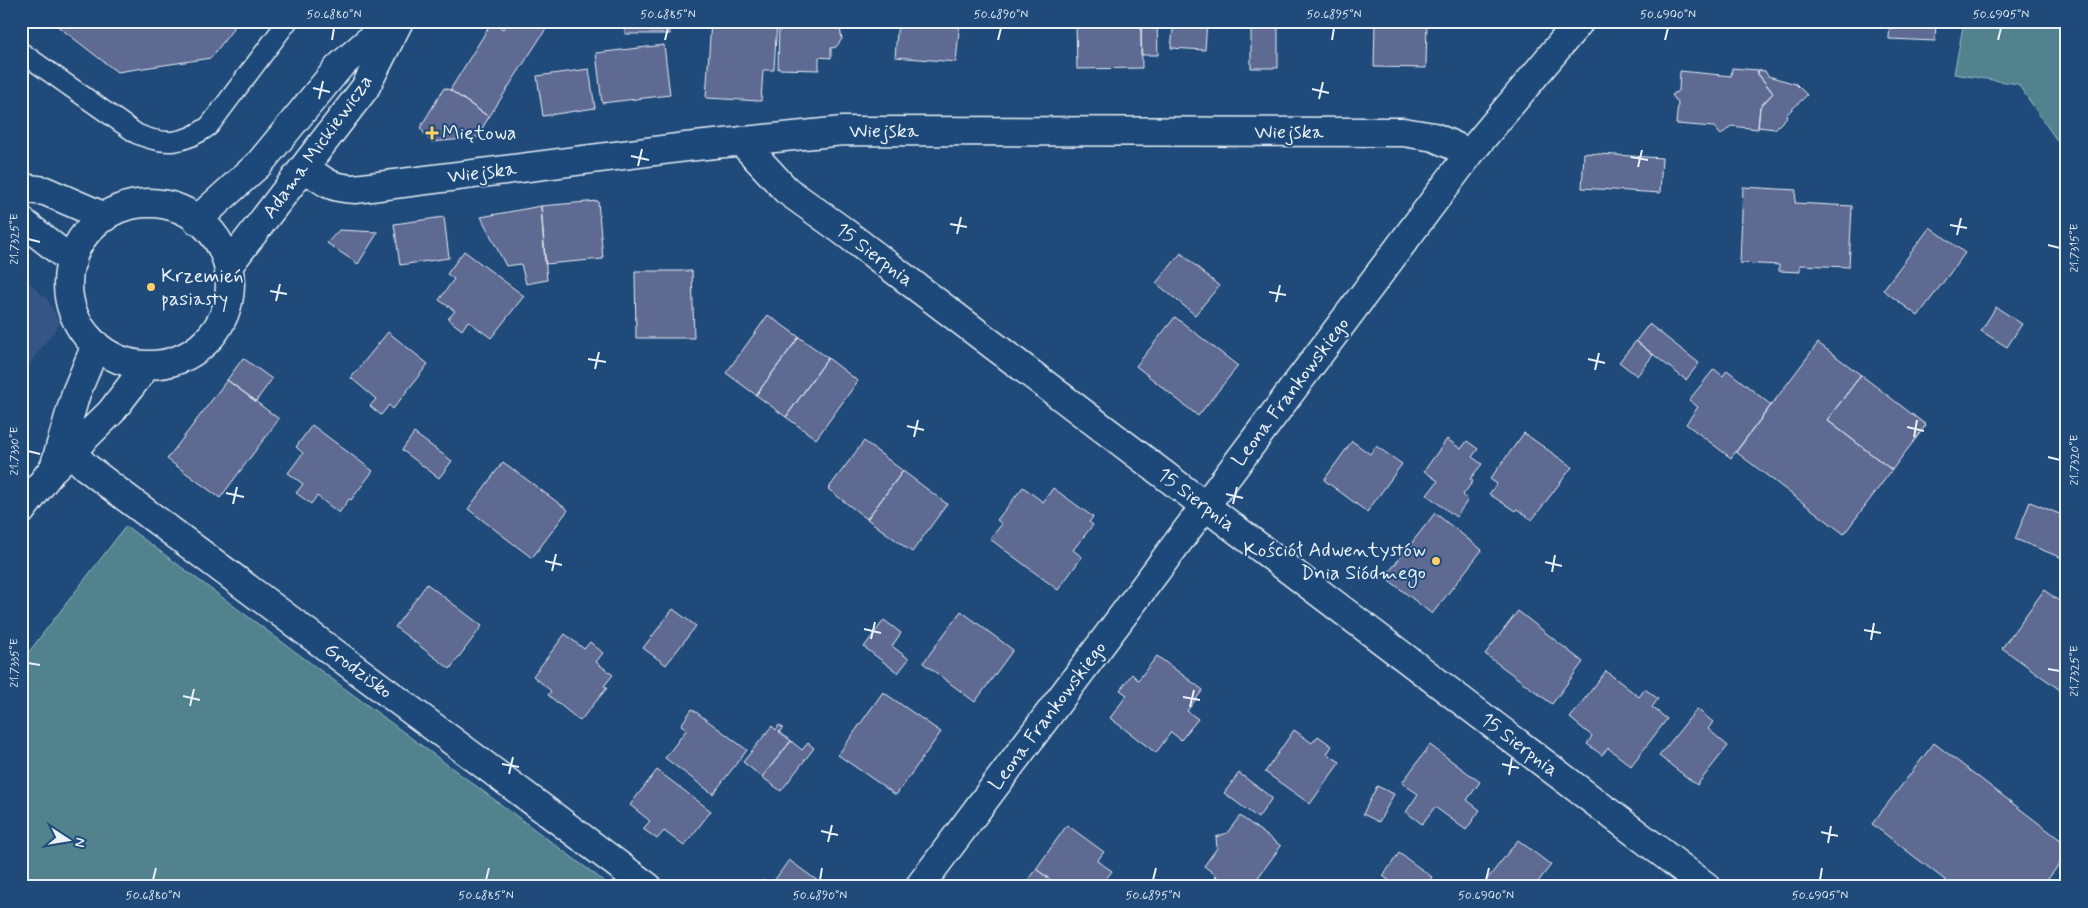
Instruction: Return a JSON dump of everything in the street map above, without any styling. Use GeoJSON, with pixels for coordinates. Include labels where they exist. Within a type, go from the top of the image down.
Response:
{"type":"FeatureCollection","features":[{"type":"Feature","properties":{"kind":"street","name":"Adama Mickiewicza"},"geometry":{"type":"LineString","coordinates":[[198,220],[260,164],[339,67],[391,21]]}},
{"type":"Feature","properties":{"kind":"street","name":"Adama Mickiewicza"},"geometry":{"type":"LineString","coordinates":[[228,266],[365,88],[399,21]]}},
{"type":"Feature","properties":{"kind":"street","name":"Leona Frankowskiego"},"geometry":{"type":"LineString","coordinates":[[919,887],[1206,508],[1470,153],[1580,21]]}},
{"type":"Feature","properties":{"kind":"street","name":"Wiejska"},"geometry":{"type":"LineString","coordinates":[[305,167],[324,183],[355,189],[843,131],[1403,132],[1434,137],[1470,153]]}},
{"type":"Feature","properties":{"kind":"street","name":"15 Sierpnia"},"geometry":{"type":"LineString","coordinates":[[741,142],[786,190],[839,228],[1707,887]]}},
{"type":"Feature","properties":{"kind":"street"},"geometry":{"type":"LineString","coordinates":[[21,188],[45,191],[105,217]]}},
{"type":"Feature","properties":{"kind":"street"},"geometry":{"type":"LineString","coordinates":[[152,203],[174,207],[198,220],[209,229],[221,247],[228,266],[230,288],[227,308],[218,328],[204,344],[187,356],[168,364],[147,365],[125,362],[106,353],[90,339],[78,322],[71,303],[68,282],[72,261],[81,241],[94,225],[105,217],[131,206],[152,203]]}},
{"type":"Feature","properties":{"kind":"street"},"geometry":{"type":"LineString","coordinates":[[21,220],[72,261]]}},
{"type":"Feature","properties":{"kind":"street"},"geometry":{"type":"LineString","coordinates":[[62,461],[76,393],[96,344]]}},
{"type":"Feature","properties":{"kind":"street"},"geometry":{"type":"LineString","coordinates":[[21,511],[62,461],[111,412],[147,365]]}},
{"type":"Feature","properties":{"kind":"street","name":"Grodzisko"},"geometry":{"type":"LineString","coordinates":[[62,461],[86,467],[648,887]]}},
{"type":"Feature","properties":{"kind":"lane"},"geometry":{"type":"LineString","coordinates":[[21,52],[137,134],[152,140],[180,141],[195,136],[209,126],[288,21]]}},
{"type":"Feature","properties":{"kind":"shaded area"},"geometry":{"type":"Polygon","coordinates":[[[21,276],[47,299],[60,323],[21,375],[21,276]]]}},
{"type":"Feature","properties":{"kind":"green space"},"geometry":{"type":"Polygon","coordinates":[[[1964,21],[2067,21],[2067,143],[2058,142],[2018,84],[1954,74],[1964,21]]]}},
{"type":"Feature","properties":{"kind":"green space"},"geometry":{"type":"Polygon","coordinates":[[[126,526],[612,887],[21,887],[21,662],[126,526]]]}},
{"type":"Feature","properties":{"kind":"building"},"geometry":{"type":"Polygon","coordinates":[[[51,21],[239,21],[211,58],[117,72],[51,21]]]}},
{"type":"Feature","properties":{"kind":"building"},"geometry":{"type":"Polygon","coordinates":[[[508,21],[551,21],[489,117],[450,90],[492,22],[503,29],[508,21]]]}},
{"type":"Feature","properties":{"kind":"building"},"geometry":{"type":"Polygon","coordinates":[[[625,21],[670,21],[670,34],[625,34],[625,21]]]}},
{"type":"Feature","properties":{"kind":"building"},"geometry":{"type":"Polygon","coordinates":[[[711,21],[777,21],[774,70],[763,70],[761,101],[706,98],[711,21]]]}},
{"type":"Feature","properties":{"kind":"building"},"geometry":{"type":"Polygon","coordinates":[[[779,21],[832,21],[840,29],[842,39],[836,47],[831,48],[831,58],[819,57],[819,70],[778,69],[779,21]]]}},
{"type":"Feature","properties":{"kind":"building"},"geometry":{"type":"Polygon","coordinates":[[[898,21],[960,21],[956,62],[895,57],[898,21]]]}},
{"type":"Feature","properties":{"kind":"building"},"geometry":{"type":"Polygon","coordinates":[[[1076,21],[1141,21],[1142,68],[1077,69],[1076,21]]]}},
{"type":"Feature","properties":{"kind":"building"},"geometry":{"type":"Polygon","coordinates":[[[1141,21],[1157,21],[1158,55],[1141,55],[1141,21]]]}},
{"type":"Feature","properties":{"kind":"building"},"geometry":{"type":"Polygon","coordinates":[[[1174,21],[1207,21],[1205,50],[1171,48],[1174,21]]]}},
{"type":"Feature","properties":{"kind":"building"},"geometry":{"type":"Polygon","coordinates":[[[1251,21],[1278,21],[1278,68],[1251,68],[1251,21]]]}},
{"type":"Feature","properties":{"kind":"building"},"geometry":{"type":"Polygon","coordinates":[[[1375,21],[1427,21],[1426,68],[1374,67],[1375,21]]]}},
{"type":"Feature","properties":{"kind":"building"},"geometry":{"type":"Polygon","coordinates":[[[1890,21],[1936,21],[1935,41],[1889,39],[1890,21]]]}},
{"type":"Feature","properties":{"kind":"building"},"geometry":{"type":"Polygon","coordinates":[[[664,45],[670,95],[602,103],[596,53],[664,45]]]}},
{"type":"Feature","properties":{"kind":"building"},"geometry":{"type":"Polygon","coordinates":[[[1732,68],[1758,70],[1758,74],[1773,93],[1760,107],[1758,129],[1731,126],[1721,135],[1714,127],[1676,124],[1678,103],[1672,95],[1679,90],[1680,71],[1731,76],[1732,68]]]}},
{"type":"Feature","properties":{"kind":"building"},"geometry":{"type":"Polygon","coordinates":[[[589,69],[595,108],[543,116],[537,76],[589,69]]]}},
{"type":"Feature","properties":{"kind":"building"},"geometry":{"type":"Polygon","coordinates":[[[1758,70],[1765,71],[1768,76],[1796,84],[1807,95],[1786,115],[1787,117],[1775,129],[1758,127],[1760,107],[1773,93],[1758,74],[1758,70]]]}},
{"type":"Feature","properties":{"kind":"building"},"geometry":{"type":"Polygon","coordinates":[[[444,88],[450,90],[489,117],[476,138],[431,142],[420,128],[444,88]]]}},
{"type":"Feature","properties":{"kind":"building"},"geometry":{"type":"Polygon","coordinates":[[[1584,153],[1662,158],[1660,193],[1582,188],[1584,153]]]}},
{"type":"Feature","properties":{"kind":"building"},"geometry":{"type":"Polygon","coordinates":[[[1743,187],[1796,190],[1795,203],[1852,206],[1849,267],[1800,265],[1800,272],[1779,271],[1779,265],[1740,263],[1743,187]]]}},
{"type":"Feature","properties":{"kind":"building"},"geometry":{"type":"Polygon","coordinates":[[[598,201],[603,259],[545,264],[541,206],[598,201]]]}},
{"type":"Feature","properties":{"kind":"building"},"geometry":{"type":"Polygon","coordinates":[[[541,206],[547,280],[526,284],[521,264],[506,266],[481,217],[541,206]]]}},
{"type":"Feature","properties":{"kind":"building"},"geometry":{"type":"Polygon","coordinates":[[[444,217],[449,258],[400,265],[394,224],[444,217]]]}},
{"type":"Feature","properties":{"kind":"building"},"geometry":{"type":"Polygon","coordinates":[[[1930,227],[1965,253],[1918,316],[1883,290],[1930,227]]]}},
{"type":"Feature","properties":{"kind":"building"},"geometry":{"type":"Polygon","coordinates":[[[339,230],[378,232],[358,264],[327,243],[339,230]]]}},
{"type":"Feature","properties":{"kind":"building"},"geometry":{"type":"Polygon","coordinates":[[[464,251],[524,296],[491,338],[468,321],[462,330],[448,319],[455,311],[439,300],[454,279],[447,274],[464,251]]]}},
{"type":"Feature","properties":{"kind":"building"},"geometry":{"type":"Polygon","coordinates":[[[1181,253],[1219,286],[1195,315],[1156,283],[1181,253]]]}},
{"type":"Feature","properties":{"kind":"building"},"geometry":{"type":"Polygon","coordinates":[[[635,271],[692,271],[694,338],[636,338],[635,271]]]}},
{"type":"Feature","properties":{"kind":"building"},"geometry":{"type":"Polygon","coordinates":[[[1996,307],[2022,324],[2007,347],[1981,331],[1996,307]]]}},
{"type":"Feature","properties":{"kind":"building"},"geometry":{"type":"Polygon","coordinates":[[[768,315],[799,337],[756,395],[726,373],[768,315]]]}},
{"type":"Feature","properties":{"kind":"building"},"geometry":{"type":"Polygon","coordinates":[[[1175,317],[1238,366],[1198,416],[1136,366],[1175,317]]]}},
{"type":"Feature","properties":{"kind":"building"},"geometry":{"type":"Polygon","coordinates":[[[1649,324],[1699,363],[1686,380],[1636,341],[1649,324]]]}},
{"type":"Feature","properties":{"kind":"building"},"geometry":{"type":"Polygon","coordinates":[[[388,332],[428,364],[393,409],[389,405],[381,415],[370,406],[376,399],[351,378],[388,332]]]}},
{"type":"Feature","properties":{"kind":"building"},"geometry":{"type":"Polygon","coordinates":[[[799,337],[828,358],[786,417],[756,395],[799,337]]]}},
{"type":"Feature","properties":{"kind":"building"},"geometry":{"type":"Polygon","coordinates":[[[1636,341],[1653,355],[1637,376],[1619,362],[1636,341]]]}},
{"type":"Feature","properties":{"kind":"building"},"geometry":{"type":"Polygon","coordinates":[[[1818,343],[1861,375],[1827,420],[1892,470],[1844,534],[1736,452],[1818,343]]]}},
{"type":"Feature","properties":{"kind":"building"},"geometry":{"type":"Polygon","coordinates":[[[243,358],[272,379],[256,401],[227,380],[243,358]]]}},
{"type":"Feature","properties":{"kind":"building"},"geometry":{"type":"Polygon","coordinates":[[[828,358],[858,381],[816,439],[786,417],[828,358]]]}},
{"type":"Feature","properties":{"kind":"building"},"geometry":{"type":"Polygon","coordinates":[[[1714,369],[1723,376],[1727,370],[1771,405],[1731,458],[1686,424],[1698,407],[1689,400],[1714,369]]]}},
{"type":"Feature","properties":{"kind":"building"},"geometry":{"type":"Polygon","coordinates":[[[1861,375],[1926,425],[1892,470],[1827,420],[1861,375]]]}},
{"type":"Feature","properties":{"kind":"building"},"geometry":{"type":"Polygon","coordinates":[[[227,380],[279,419],[220,498],[167,459],[227,380]]]}},
{"type":"Feature","properties":{"kind":"building"},"geometry":{"type":"Polygon","coordinates":[[[312,425],[373,471],[339,513],[317,496],[311,504],[296,493],[303,484],[288,473],[303,453],[296,447],[312,425]]]}},
{"type":"Feature","properties":{"kind":"building"},"geometry":{"type":"Polygon","coordinates":[[[414,433],[452,461],[439,478],[402,450],[414,433]]]}},
{"type":"Feature","properties":{"kind":"building"},"geometry":{"type":"Polygon","coordinates":[[[1524,433],[1572,467],[1532,520],[1517,509],[1515,511],[1489,494],[1497,484],[1490,479],[1524,433]]]}},
{"type":"Feature","properties":{"kind":"building"},"geometry":{"type":"Polygon","coordinates":[[[1447,439],[1461,449],[1467,441],[1478,449],[1472,457],[1482,464],[1470,479],[1473,481],[1463,495],[1468,500],[1456,517],[1427,495],[1438,481],[1424,471],[1447,439]]]}},
{"type":"Feature","properties":{"kind":"building"},"geometry":{"type":"Polygon","coordinates":[[[864,441],[903,471],[867,519],[828,489],[864,441]]]}},
{"type":"Feature","properties":{"kind":"building"},"geometry":{"type":"Polygon","coordinates":[[[1352,441],[1370,454],[1376,446],[1402,464],[1367,512],[1324,480],[1352,441]]]}},
{"type":"Feature","properties":{"kind":"building"},"geometry":{"type":"Polygon","coordinates":[[[503,462],[568,510],[532,558],[468,509],[503,462]]]}},
{"type":"Feature","properties":{"kind":"building"},"geometry":{"type":"Polygon","coordinates":[[[903,471],[947,504],[912,552],[867,519],[903,471]]]}},
{"type":"Feature","properties":{"kind":"building"},"geometry":{"type":"Polygon","coordinates":[[[1023,487],[1043,502],[1053,488],[1093,517],[1089,522],[1093,525],[1073,550],[1082,557],[1058,590],[990,539],[1002,524],[997,520],[1023,487]]]}},
{"type":"Feature","properties":{"kind":"building"},"geometry":{"type":"Polygon","coordinates":[[[2030,502],[2067,517],[2067,560],[2015,539],[2030,502]]]}},
{"type":"Feature","properties":{"kind":"building","name":"Kościół Adwentystów Dnia Siódmego"},"geometry":{"type":"Polygon","coordinates":[[[1435,513],[1482,550],[1432,614],[1385,577],[1435,513]]]}},
{"type":"Feature","properties":{"kind":"building"},"geometry":{"type":"Polygon","coordinates":[[[427,584],[482,626],[450,669],[395,627],[427,584]]]}},
{"type":"Feature","properties":{"kind":"building"},"geometry":{"type":"Polygon","coordinates":[[[2044,590],[2067,607],[2067,695],[2002,648],[2044,590]]]}},
{"type":"Feature","properties":{"kind":"building"},"geometry":{"type":"Polygon","coordinates":[[[673,609],[696,626],[666,665],[643,648],[673,609]]]}},
{"type":"Feature","properties":{"kind":"building"},"geometry":{"type":"Polygon","coordinates":[[[961,611],[1013,650],[975,702],[923,663],[961,611]]]}},
{"type":"Feature","properties":{"kind":"building"},"geometry":{"type":"Polygon","coordinates":[[[1518,611],[1583,662],[1552,704],[1485,654],[1518,611]]]}},
{"type":"Feature","properties":{"kind":"building"},"geometry":{"type":"Polygon","coordinates":[[[884,620],[901,633],[892,646],[909,659],[898,673],[864,647],[884,620]]]}},
{"type":"Feature","properties":{"kind":"building"},"geometry":{"type":"Polygon","coordinates":[[[565,634],[584,649],[590,642],[603,653],[596,662],[613,675],[604,686],[607,688],[580,721],[548,695],[551,691],[533,676],[565,634]]]}},
{"type":"Feature","properties":{"kind":"building"},"geometry":{"type":"Polygon","coordinates":[[[1157,656],[1203,690],[1187,711],[1198,719],[1181,740],[1171,732],[1156,753],[1110,718],[1127,695],[1120,690],[1132,674],[1138,680],[1157,656]]]}},
{"type":"Feature","properties":{"kind":"building"},"geometry":{"type":"Polygon","coordinates":[[[1606,671],[1639,697],[1645,689],[1658,699],[1652,707],[1667,719],[1631,766],[1608,748],[1602,755],[1587,744],[1592,736],[1570,718],[1606,671]]]}},
{"type":"Feature","properties":{"kind":"building"},"geometry":{"type":"Polygon","coordinates":[[[883,692],[941,732],[896,795],[838,755],[883,692]]]}},
{"type":"Feature","properties":{"kind":"building"},"geometry":{"type":"Polygon","coordinates":[[[692,709],[747,750],[713,794],[665,758],[687,729],[681,725],[692,709]]]}},
{"type":"Feature","properties":{"kind":"building"},"geometry":{"type":"Polygon","coordinates":[[[1697,709],[1713,722],[1708,729],[1728,746],[1697,785],[1659,756],[1697,709]]]}},
{"type":"Feature","properties":{"kind":"building"},"geometry":{"type":"Polygon","coordinates":[[[779,725],[783,728],[779,732],[791,741],[762,777],[743,762],[772,726],[776,730],[779,725]]]}},
{"type":"Feature","properties":{"kind":"building"},"geometry":{"type":"Polygon","coordinates":[[[1294,730],[1312,743],[1318,736],[1332,746],[1327,754],[1340,762],[1310,804],[1265,772],[1294,730]]]}},
{"type":"Feature","properties":{"kind":"building"},"geometry":{"type":"Polygon","coordinates":[[[791,741],[802,750],[808,743],[814,748],[781,791],[762,777],[791,741]]]}},
{"type":"Feature","properties":{"kind":"building"},"geometry":{"type":"Polygon","coordinates":[[[1934,743],[2067,845],[2067,854],[2042,887],[1954,887],[1872,824],[1934,743]]]}},
{"type":"Feature","properties":{"kind":"building"},"geometry":{"type":"Polygon","coordinates":[[[1430,745],[1480,782],[1467,800],[1480,810],[1466,830],[1435,807],[1422,824],[1406,812],[1418,794],[1402,783],[1430,745]]]}},
{"type":"Feature","properties":{"kind":"building"},"geometry":{"type":"Polygon","coordinates":[[[657,770],[711,811],[684,846],[664,831],[657,839],[643,829],[650,821],[630,805],[657,770]]]}},
{"type":"Feature","properties":{"kind":"building"},"geometry":{"type":"Polygon","coordinates":[[[1239,773],[1272,798],[1258,818],[1224,793],[1239,773]]]}},
{"type":"Feature","properties":{"kind":"building"},"geometry":{"type":"Polygon","coordinates":[[[1377,786],[1394,794],[1379,822],[1363,814],[1377,786]]]}},
{"type":"Feature","properties":{"kind":"building"},"geometry":{"type":"Polygon","coordinates":[[[1240,816],[1281,846],[1251,887],[1225,887],[1214,879],[1217,876],[1204,866],[1217,848],[1216,837],[1227,833],[1240,816]]]}},
{"type":"Feature","properties":{"kind":"building"},"geometry":{"type":"Polygon","coordinates":[[[1067,825],[1104,852],[1097,861],[1112,871],[1100,887],[1060,887],[1036,869],[1067,825]]]}},
{"type":"Feature","properties":{"kind":"building"},"geometry":{"type":"Polygon","coordinates":[[[1518,840],[1551,865],[1534,887],[1492,887],[1485,882],[1518,840]]]}},
{"type":"Feature","properties":{"kind":"building"},"geometry":{"type":"Polygon","coordinates":[[[1399,853],[1432,877],[1425,887],[1398,887],[1383,876],[1399,853]]]}},
{"type":"Feature","properties":{"kind":"building"},"geometry":{"type":"Polygon","coordinates":[[[789,860],[826,887],[758,887],[763,880],[771,885],[789,860]]]}},
{"type":"Feature","properties":{"kind":"building"},"geometry":{"type":"Polygon","coordinates":[[[1036,869],[1060,887],[1022,887],[1036,869]]]}},
{"type":"Feature","properties":{"kind":"place","name":"Miętowa"},"geometry":{"type":"Point","coordinates":[432,133]}},
{"type":"Feature","properties":{"kind":"place","name":"Krzemień pasiasty"},"geometry":{"type":"Point","coordinates":[151,287]}},
{"type":"Feature","properties":{"kind":"place","name":"Kościół Adwentystów Dnia Siódmego"},"geometry":{"type":"Point","coordinates":[1436,561]}}]}
